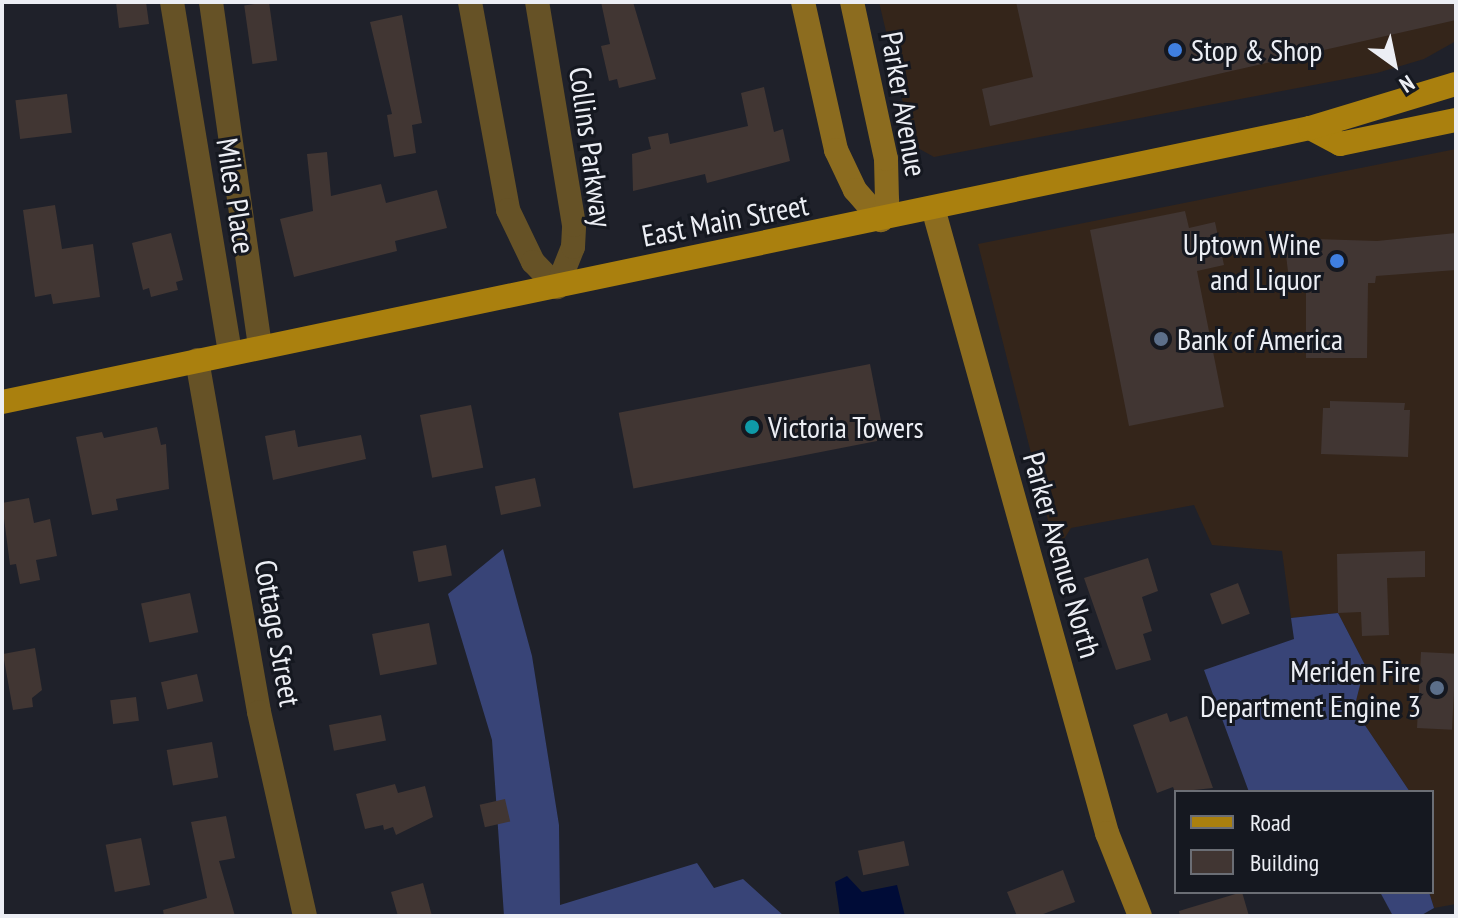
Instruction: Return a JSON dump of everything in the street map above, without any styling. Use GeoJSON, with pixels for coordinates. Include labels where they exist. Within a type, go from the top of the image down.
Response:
{"type":"FeatureCollection","features":[{"type":"Feature","properties":{"kind":"main road","name":"East Main Street"},"geometry":{"type":"LineString","coordinates":[[2,402],[1310,128],[1456,84]]}},
{"type":"Feature","properties":{"kind":"main road"},"geometry":{"type":"LineString","coordinates":[[1310,128],[1340,144],[1456,120]]}},
{"type":"Feature","properties":{"kind":"street","name":"Miles Place"},"geometry":{"type":"LineString","coordinates":[[172,2],[230,353]]}},
{"type":"Feature","properties":{"kind":"street","name":"Miles Place"},"geometry":{"type":"LineString","coordinates":[[211,2],[260,346]]}},
{"type":"Feature","properties":{"kind":"street","name":"Collins Parkway"},"geometry":{"type":"LineString","coordinates":[[537,2],[572,199],[573,247],[557,287]]}},
{"type":"Feature","properties":{"kind":"street","name":"Parker Avenue"},"geometry":{"type":"LineString","coordinates":[[803,2],[836,150],[855,190],[881,220]]}},
{"type":"Feature","properties":{"kind":"street","name":"Parker Avenue"},"geometry":{"type":"LineString","coordinates":[[852,2],[886,159],[888,190],[881,220]]}},
{"type":"Feature","properties":{"kind":"street"},"geometry":{"type":"LineString","coordinates":[[476,3],[508,210],[533,262],[557,287]]}},
{"type":"Feature","properties":{"kind":"street"},"geometry":{"type":"LineString","coordinates":[[180,49],[217,41]]}},
{"type":"Feature","properties":{"kind":"street","name":"Parker Avenue North"},"geometry":{"type":"LineString","coordinates":[[933,208],[1107,833],[1140,916]]}},
{"type":"Feature","properties":{"kind":"street","name":"Cottage Street"},"geometry":{"type":"LineString","coordinates":[[197,360],[259,712],[305,916]]}},
{"type":"Feature","properties":{"kind":"shaded area"},"geometry":{"type":"Polygon","coordinates":[[[879,2],[1456,2],[1456,41],[1424,59],[1377,73],[934,157],[916,147],[911,137],[879,2]]]}},
{"type":"Feature","properties":{"kind":"shaded area"},"geometry":{"type":"Polygon","coordinates":[[[1456,149],[1456,904],[1434,908],[1430,894],[1434,894],[1434,790],[1409,790],[1354,709],[1365,665],[1338,613],[1291,618],[1282,551],[1212,545],[1194,505],[1071,528],[1056,552],[978,244],[1456,149]]]}},
{"type":"Feature","properties":{"kind":"shaded area"},"geometry":{"type":"Polygon","coordinates":[[[503,549],[532,656],[559,825],[560,905],[697,863],[714,888],[743,879],[784,916],[504,916],[492,740],[448,594],[503,549]]]}},
{"type":"Feature","properties":{"kind":"shaded area"},"geometry":{"type":"Polygon","coordinates":[[[1338,613],[1365,665],[1354,709],[1409,790],[1248,790],[1204,670],[1294,639],[1291,618],[1338,613]]]}},
{"type":"Feature","properties":{"kind":"shaded area"},"geometry":{"type":"Polygon","coordinates":[[[847,876],[862,892],[897,885],[905,916],[840,916],[835,882],[847,876]]]}},
{"type":"Feature","properties":{"kind":"shaded area"},"geometry":{"type":"Polygon","coordinates":[[[1381,894],[1430,894],[1434,908],[1420,916],[1393,916],[1381,894]]]}},
{"type":"Feature","properties":{"kind":"building"},"geometry":{"type":"Polygon","coordinates":[[[116,2],[146,2],[149,24],[119,28],[116,2]]]}},
{"type":"Feature","properties":{"kind":"building"},"geometry":{"type":"Polygon","coordinates":[[[269,2],[277,60],[252,64],[244,5],[269,2]]]}},
{"type":"Feature","properties":{"kind":"building"},"geometry":{"type":"Polygon","coordinates":[[[601,2],[633,2],[656,79],[619,88],[617,79],[609,81],[601,46],[610,44],[601,2]]]}},
{"type":"Feature","properties":{"kind":"building","name":"Stop & Shop"},"geometry":{"type":"Polygon","coordinates":[[[1016,2],[1456,2],[1456,20],[990,126],[982,89],[1033,77],[1016,2]]]}},
{"type":"Feature","properties":{"kind":"building"},"geometry":{"type":"Polygon","coordinates":[[[402,15],[422,123],[412,125],[416,153],[394,157],[387,115],[392,114],[370,22],[402,15]]]}},
{"type":"Feature","properties":{"kind":"building"},"geometry":{"type":"Polygon","coordinates":[[[764,87],[774,132],[783,129],[790,161],[707,183],[705,174],[633,191],[632,154],[651,149],[648,137],[668,133],[670,144],[748,126],[741,93],[764,87]]]}},
{"type":"Feature","properties":{"kind":"building"},"geometry":{"type":"Polygon","coordinates":[[[67,94],[72,133],[20,139],[15,100],[67,94]]]}},
{"type":"Feature","properties":{"kind":"building"},"geometry":{"type":"Polygon","coordinates":[[[327,152],[331,196],[381,184],[386,203],[437,190],[447,228],[395,241],[397,251],[294,277],[280,219],[313,211],[307,154],[327,152]]]}},
{"type":"Feature","properties":{"kind":"building"},"geometry":{"type":"Polygon","coordinates":[[[55,205],[62,249],[93,244],[100,297],[53,304],[51,294],[35,297],[23,210],[55,205]]]}},
{"type":"Feature","properties":{"kind":"building","name":"Bank of America"},"geometry":{"type":"Polygon","coordinates":[[[1185,211],[1189,228],[1215,222],[1224,265],[1197,271],[1224,407],[1129,426],[1090,230],[1185,211]]]}},
{"type":"Feature","properties":{"kind":"building"},"geometry":{"type":"Polygon","coordinates":[[[171,233],[183,280],[176,282],[178,290],[151,297],[149,288],[143,290],[132,243],[171,233]]]}},
{"type":"Feature","properties":{"kind":"building"},"geometry":{"type":"Polygon","coordinates":[[[1456,233],[1456,270],[1376,276],[1375,283],[1368,283],[1367,358],[1306,358],[1306,281],[1289,280],[1284,238],[1377,241],[1456,233]]]}},
{"type":"Feature","properties":{"kind":"building","name":"Victoria Towers"},"geometry":{"type":"Polygon","coordinates":[[[870,364],[885,440],[633,488],[619,413],[870,364]]]}},
{"type":"Feature","properties":{"kind":"building"},"geometry":{"type":"Polygon","coordinates":[[[1330,401],[1405,403],[1404,410],[1410,410],[1408,457],[1321,454],[1323,408],[1330,408],[1330,401]]]}},
{"type":"Feature","properties":{"kind":"building"},"geometry":{"type":"Polygon","coordinates":[[[471,405],[483,468],[432,478],[420,415],[471,405]]]}},
{"type":"Feature","properties":{"kind":"building"},"geometry":{"type":"Polygon","coordinates":[[[157,427],[161,445],[166,444],[169,489],[116,499],[118,510],[92,515],[76,437],[102,432],[104,438],[157,427]]]}},
{"type":"Feature","properties":{"kind":"building"},"geometry":{"type":"Polygon","coordinates":[[[295,430],[298,447],[361,435],[366,459],[273,480],[265,436],[295,430]]]}},
{"type":"Feature","properties":{"kind":"building"},"geometry":{"type":"Polygon","coordinates":[[[535,478],[541,506],[501,515],[495,487],[535,478]]]}},
{"type":"Feature","properties":{"kind":"building"},"geometry":{"type":"Polygon","coordinates":[[[29,498],[34,523],[50,519],[57,556],[36,560],[40,580],[20,584],[16,564],[10,565],[2,503],[29,498]]]}},
{"type":"Feature","properties":{"kind":"building"},"geometry":{"type":"Polygon","coordinates":[[[446,545],[452,575],[419,582],[413,551],[446,545]]]}},
{"type":"Feature","properties":{"kind":"building"},"geometry":{"type":"Polygon","coordinates":[[[1425,551],[1425,577],[1387,578],[1389,635],[1362,636],[1361,612],[1338,613],[1337,554],[1425,551]]]}},
{"type":"Feature","properties":{"kind":"building"},"geometry":{"type":"Polygon","coordinates":[[[1148,558],[1158,591],[1142,597],[1152,631],[1143,634],[1151,660],[1116,670],[1084,578],[1148,558]]]}},
{"type":"Feature","properties":{"kind":"building"},"geometry":{"type":"Polygon","coordinates":[[[1238,583],[1250,614],[1222,625],[1210,594],[1238,583]]]}},
{"type":"Feature","properties":{"kind":"building"},"geometry":{"type":"Polygon","coordinates":[[[190,593],[198,632],[149,643],[141,603],[190,593]]]}},
{"type":"Feature","properties":{"kind":"building"},"geometry":{"type":"Polygon","coordinates":[[[429,623],[437,664],[380,675],[372,634],[429,623]]]}},
{"type":"Feature","properties":{"kind":"building"},"geometry":{"type":"Polygon","coordinates":[[[35,648],[42,690],[32,698],[33,707],[13,710],[3,654],[35,648]]]}},
{"type":"Feature","properties":{"kind":"building","name":"Meriden Fire Department Engine 3"},"geometry":{"type":"Polygon","coordinates":[[[1421,652],[1456,654],[1452,730],[1417,728],[1421,652]]]}},
{"type":"Feature","properties":{"kind":"building"},"geometry":{"type":"Polygon","coordinates":[[[197,674],[203,701],[167,710],[161,682],[197,674]]]}},
{"type":"Feature","properties":{"kind":"building"},"geometry":{"type":"Polygon","coordinates":[[[136,697],[139,721],[113,724],[110,700],[136,697]]]}},
{"type":"Feature","properties":{"kind":"building"},"geometry":{"type":"Polygon","coordinates":[[[1167,713],[1170,722],[1187,716],[1213,788],[1174,790],[1173,787],[1157,793],[1133,725],[1167,713]]]}},
{"type":"Feature","properties":{"kind":"building"},"geometry":{"type":"Polygon","coordinates":[[[381,715],[386,741],[334,751],[329,725],[381,715]]]}},
{"type":"Feature","properties":{"kind":"building"},"geometry":{"type":"Polygon","coordinates":[[[212,742],[218,777],[173,785],[167,750],[212,742]]]}},
{"type":"Feature","properties":{"kind":"building"},"geometry":{"type":"Polygon","coordinates":[[[395,784],[398,793],[425,786],[433,817],[396,835],[393,827],[384,830],[383,825],[365,829],[356,794],[395,784]]]}},
{"type":"Feature","properties":{"kind":"building"},"geometry":{"type":"Polygon","coordinates":[[[505,799],[510,821],[485,827],[480,805],[505,799]]]}},
{"type":"Feature","properties":{"kind":"building"},"geometry":{"type":"Polygon","coordinates":[[[226,816],[235,858],[219,861],[235,916],[164,916],[163,910],[207,898],[191,822],[226,816]]]}},
{"type":"Feature","properties":{"kind":"building"},"geometry":{"type":"Polygon","coordinates":[[[141,838],[150,885],[115,892],[106,845],[141,838]]]}},
{"type":"Feature","properties":{"kind":"building"},"geometry":{"type":"Polygon","coordinates":[[[904,841],[909,865],[863,875],[858,851],[904,841]]]}},
{"type":"Feature","properties":{"kind":"building"},"geometry":{"type":"Polygon","coordinates":[[[1063,870],[1075,902],[1038,916],[1017,916],[1007,892],[1063,870]]]}},
{"type":"Feature","properties":{"kind":"building"},"geometry":{"type":"Polygon","coordinates":[[[423,883],[432,916],[398,916],[391,892],[423,883]]]}},
{"type":"Feature","properties":{"kind":"building"},"geometry":{"type":"Polygon","coordinates":[[[1243,894],[1249,916],[1180,916],[1179,911],[1243,894]]]}},
{"type":"Feature","properties":{"kind":"place","name":"Stop & Shop"},"geometry":{"type":"Point","coordinates":[1175,50]}},
{"type":"Feature","properties":{"kind":"place","name":"Uptown Wine and Liquor"},"geometry":{"type":"Point","coordinates":[1337,261]}},
{"type":"Feature","properties":{"kind":"place","name":"Bank of America"},"geometry":{"type":"Point","coordinates":[1161,339]}},
{"type":"Feature","properties":{"kind":"place","name":"Victoria Towers"},"geometry":{"type":"Point","coordinates":[752,427]}},
{"type":"Feature","properties":{"kind":"place","name":"Meriden Fire Department Engine 3"},"geometry":{"type":"Point","coordinates":[1437,688]}}]}
